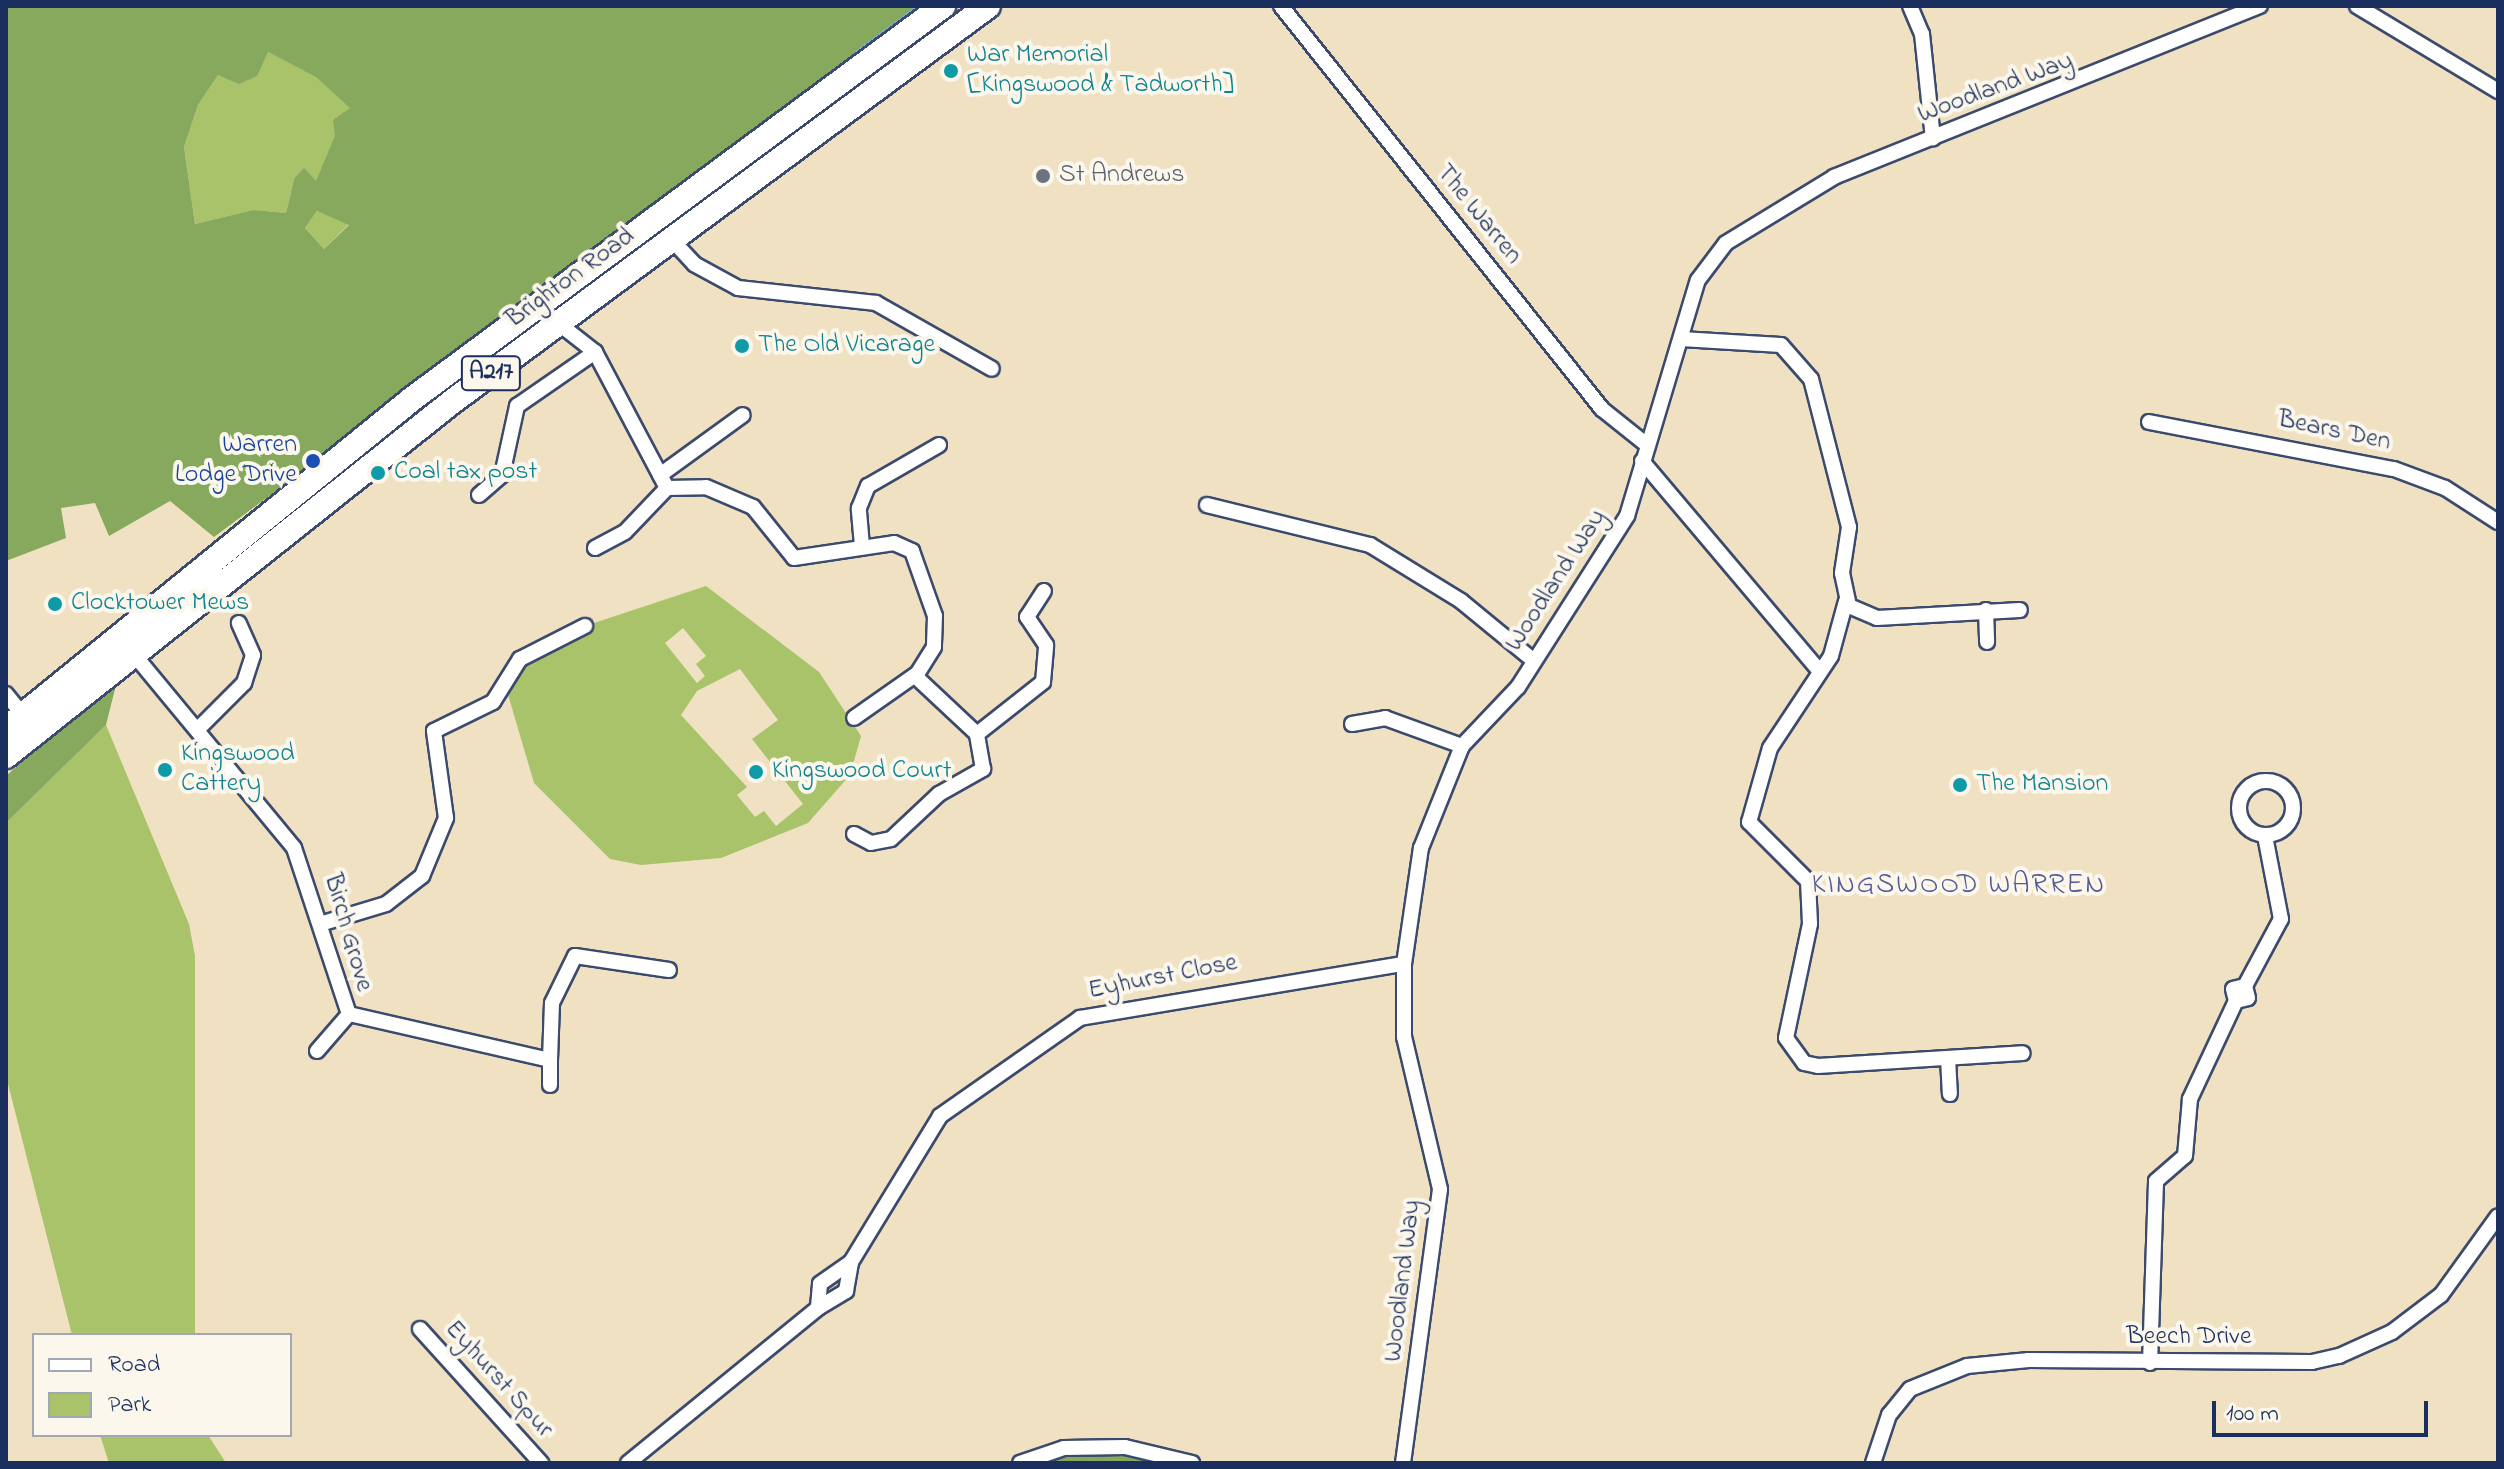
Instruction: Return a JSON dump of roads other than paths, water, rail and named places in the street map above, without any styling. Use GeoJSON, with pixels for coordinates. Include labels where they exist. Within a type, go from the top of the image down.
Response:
{"type":"FeatureCollection","features":[{"type":"Feature","properties":{"kind":"highway","name":"Brighton Road"},"geometry":{"type":"LineString","coordinates":[[14,722],[412,399],[943,6]]}},
{"type":"Feature","properties":{"kind":"highway","name":"Brighton Road"},"geometry":{"type":"LineString","coordinates":[[6,756],[132,652],[558,323],[988,6]]}},
{"type":"Feature","properties":{"kind":"street","name":"The Warren"},"geometry":{"type":"LineString","coordinates":[[1281,6],[1602,409],[1647,445]]}},
{"type":"Feature","properties":{"kind":"street"},"geometry":{"type":"LineString","coordinates":[[1910,6],[1922,34],[1933,138]]}},
{"type":"Feature","properties":{"kind":"street","name":"Woodland Way"},"geometry":{"type":"LineString","coordinates":[[1403,1463],[1440,1189],[1404,1037],[1404,964],[1421,848],[1462,746],[1511,697],[1627,516],[1698,280],[1726,243],[1834,177],[2260,6]]}},
{"type":"Feature","properties":{"kind":"street"},"geometry":{"type":"LineString","coordinates":[[2357,6],[2498,91]]}},
{"type":"Feature","properties":{"kind":"street"},"geometry":{"type":"LineString","coordinates":[[672,240],[694,264],[738,288],[876,303],[992,369]]}},
{"type":"Feature","properties":{"kind":"street"},"geometry":{"type":"LineString","coordinates":[[558,323],[595,352],[664,482]]}},
{"type":"Feature","properties":{"kind":"street"},"geometry":{"type":"LineString","coordinates":[[1681,339],[1781,345],[1811,379],[1849,527],[1846,601],[1831,656],[1818,669],[1770,748],[1749,822],[1808,881],[1810,924],[1786,1038],[1804,1063],[1818,1066],[2023,1053]]}},
{"type":"Feature","properties":{"kind":"street"},"geometry":{"type":"LineString","coordinates":[[479,495],[502,475],[517,406],[595,352]]}},
{"type":"Feature","properties":{"kind":"street"},"geometry":{"type":"LineString","coordinates":[[595,548],[625,532],[664,482],[743,415]]}},
{"type":"Feature","properties":{"kind":"street","name":"Bears Den"},"geometry":{"type":"LineString","coordinates":[[2149,422],[2394,469],[2445,488],[2498,522]]}},
{"type":"Feature","properties":{"kind":"street"},"geometry":{"type":"LineString","coordinates":[[862,546],[859,508],[868,486],[939,445]]}},
{"type":"Feature","properties":{"kind":"street"},"geometry":{"type":"LineString","coordinates":[[1642,461],[1818,669]]}},
{"type":"Feature","properties":{"kind":"street"},"geometry":{"type":"LineString","coordinates":[[664,482],[706,487],[753,507],[786,556],[901,543],[915,558],[937,627],[931,657],[915,676],[854,718]]}},
{"type":"Feature","properties":{"kind":"street"},"geometry":{"type":"LineString","coordinates":[[1207,505],[1370,545],[1461,601],[1534,661]]}},
{"type":"Feature","properties":{"kind":"street"},"geometry":{"type":"LineString","coordinates":[[977,734],[1043,682],[1046,645],[1027,617],[1044,591]]}},
{"type":"Feature","properties":{"kind":"street"},"geometry":{"type":"LineString","coordinates":[[1846,601],[1877,618],[2020,610]]}},
{"type":"Feature","properties":{"kind":"street"},"geometry":{"type":"LineString","coordinates":[[1986,610],[1987,642]]}},
{"type":"Feature","properties":{"kind":"street"},"geometry":{"type":"LineString","coordinates":[[199,728],[244,683],[253,655],[239,623]]}},
{"type":"Feature","properties":{"kind":"street"},"geometry":{"type":"LineString","coordinates":[[320,924],[386,904],[422,876],[446,818],[434,731],[493,702],[520,659],[585,626]]}},
{"type":"Feature","properties":{"kind":"street","name":"Birch Grove"},"geometry":{"type":"LineString","coordinates":[[132,652],[199,728],[294,848],[349,1014],[550,1060]]}},
{"type":"Feature","properties":{"kind":"street"},"geometry":{"type":"LineString","coordinates":[[854,834],[871,843],[891,839],[939,794],[979,774],[985,763],[977,734],[915,676]]}},
{"type":"Feature","properties":{"kind":"street"},"geometry":{"type":"LineString","coordinates":[[6,694],[14,722]]}},
{"type":"Feature","properties":{"kind":"street"},"geometry":{"type":"LineString","coordinates":[[1352,724],[1385,718],[1462,746]]}},
{"type":"Feature","properties":{"kind":"street"},"geometry":{"type":"LineString","coordinates":[[2150,1363],[2156,1181],[2185,1156],[2190,1099],[2236,1001],[2248,998],[2245,986],[2281,919],[2265,836]]}},
{"type":"Feature","properties":{"kind":"street"},"geometry":{"type":"LineString","coordinates":[[550,1085],[552,1003],[575,956],[669,970]]}},
{"type":"Feature","properties":{"kind":"street","name":"Eyhurst Close"},"geometry":{"type":"LineString","coordinates":[[628,1463],[818,1308],[841,1299],[851,1262],[940,1116],[1050,1034],[1128,1004],[1404,964]]}},
{"type":"Feature","properties":{"kind":"street"},"geometry":{"type":"LineString","coordinates":[[317,1051],[349,1014]]}},
{"type":"Feature","properties":{"kind":"street"},"geometry":{"type":"LineString","coordinates":[[1948,1058],[1950,1094]]}},
{"type":"Feature","properties":{"kind":"street","name":"Beech Drive"},"geometry":{"type":"LineString","coordinates":[[1873,1463],[1889,1415],[1938,1373],[1999,1360],[2312,1362],[2366,1345],[2441,1295],[2498,1216]]}},
{"type":"Feature","properties":{"kind":"street","name":"Eyhurst Close"},"geometry":{"type":"LineString","coordinates":[[818,1308],[820,1284],[851,1262]]}},
{"type":"Feature","properties":{"kind":"street","name":"Eyhurst Spur"},"geometry":{"type":"LineString","coordinates":[[420,1329],[541,1463]]}},
{"type":"Feature","properties":{"kind":"street"},"geometry":{"type":"LineString","coordinates":[[1020,1463],[1064,1448],[1125,1447],[1192,1463]]}},
{"type":"Feature","properties":{"kind":"waterway"},"geometry":{"type":"LineString","coordinates":[[856,53],[920,6]]}},
{"type":"Feature","properties":{"kind":"place","name":"War Memorial [Kingswood & Tadworth]"},"geometry":{"type":"Point","coordinates":[951,71]}},
{"type":"Feature","properties":{"kind":"place","name":"St Andrews"},"geometry":{"type":"Point","coordinates":[1043,176]}},
{"type":"Feature","properties":{"kind":"place","name":"The Old Vicarage"},"geometry":{"type":"Point","coordinates":[742,346]}},
{"type":"Feature","properties":{"kind":"place","name":"Warren Lodge Drive"},"geometry":{"type":"Point","coordinates":[313,461]}},
{"type":"Feature","properties":{"kind":"place","name":"Coal tax post"},"geometry":{"type":"Point","coordinates":[378,473]}},
{"type":"Feature","properties":{"kind":"place","name":"Clocktower Mews"},"geometry":{"type":"Point","coordinates":[55,604]}},
{"type":"Feature","properties":{"kind":"place","name":"Kingswood Cattery"},"geometry":{"type":"Point","coordinates":[165,770]}},
{"type":"Feature","properties":{"kind":"place","name":"Kingswood Court"},"geometry":{"type":"Point","coordinates":[756,772]}},
{"type":"Feature","properties":{"kind":"place","name":"The Mansion"},"geometry":{"type":"Point","coordinates":[1960,785]}},
{"type":"Feature","properties":{"kind":"district","name":"KINGSWOOD WARREN"},"geometry":{"type":"Point","coordinates":[1959,886]}}]}
